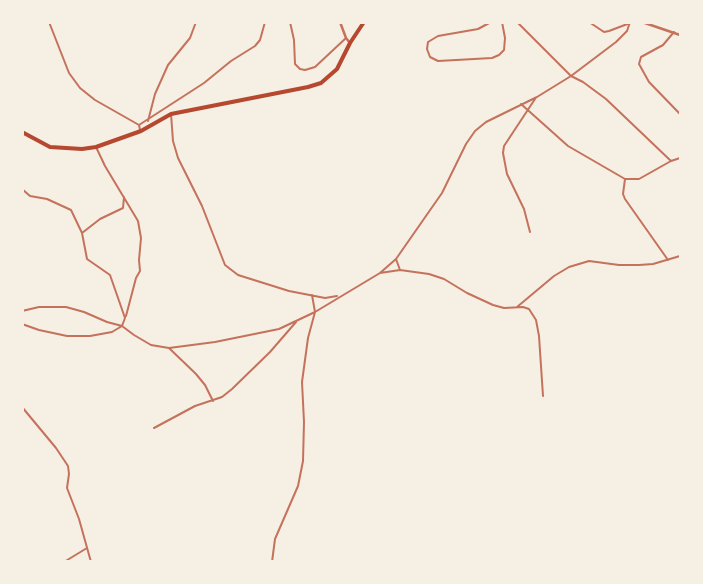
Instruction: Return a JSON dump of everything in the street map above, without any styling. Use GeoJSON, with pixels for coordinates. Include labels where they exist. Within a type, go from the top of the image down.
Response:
{"type":"FeatureCollection","features":[{"type":"Feature","properties":{"kind":"highway"},"geometry":{"type":"LineString","coordinates":[[22,132],[50,147],[82,150],[141,131],[171,114],[321,83],[338,69],[350,43],[364,22]]}},
{"type":"Feature","properties":{"kind":"street"},"geometry":{"type":"LineString","coordinates":[[49,22],[69,73],[80,88],[95,100],[139,125],[141,131]]}},
{"type":"Feature","properties":{"kind":"street"},"geometry":{"type":"LineString","coordinates":[[148,120],[155,94],[168,65],[190,38],[196,22]]}},
{"type":"Feature","properties":{"kind":"street"},"geometry":{"type":"LineString","coordinates":[[139,125],[204,83],[231,61],[255,46],[260,40],[265,22]]}},
{"type":"Feature","properties":{"kind":"street"},"geometry":{"type":"LineString","coordinates":[[290,22],[294,40],[294,64],[300,69],[305,70],[315,67],[346,38]]}},
{"type":"Feature","properties":{"kind":"street"},"geometry":{"type":"LineString","coordinates":[[340,22],[350,43]]}},
{"type":"Feature","properties":{"kind":"street"},"geometry":{"type":"LineString","coordinates":[[491,22],[478,30],[438,36],[428,42],[427,49],[430,57],[438,61],[499,56],[504,50],[505,38],[502,22]]}},
{"type":"Feature","properties":{"kind":"street"},"geometry":{"type":"LineString","coordinates":[[516,22],[571,76],[583,82],[606,99],[671,161]]}},
{"type":"Feature","properties":{"kind":"street"},"geometry":{"type":"LineString","coordinates":[[22,311],[38,307],[66,307],[122,326],[151,345],[169,348],[215,342],[279,330],[296,322],[380,273],[396,259],[442,193],[466,144],[475,131],[486,122],[537,97],[571,76],[616,42],[627,31],[630,22],[609,32],[604,32],[589,22]]}},
{"type":"Feature","properties":{"kind":"street"},"geometry":{"type":"LineString","coordinates":[[642,22],[680,35]]}},
{"type":"Feature","properties":{"kind":"street"},"geometry":{"type":"LineString","coordinates":[[674,32],[663,45],[641,57],[639,64],[648,82],[680,114]]}},
{"type":"Feature","properties":{"kind":"street"},"geometry":{"type":"LineString","coordinates":[[530,232],[524,209],[507,174],[503,153],[504,146],[537,97]]}},
{"type":"Feature","properties":{"kind":"street"},"geometry":{"type":"LineString","coordinates":[[521,104],[568,146],[626,179],[639,179],[680,158]]}},
{"type":"Feature","properties":{"kind":"street"},"geometry":{"type":"LineString","coordinates":[[171,114],[173,141],[178,158],[202,206],[225,265],[238,275],[289,291],[325,298],[340,296]]}},
{"type":"Feature","properties":{"kind":"street"},"geometry":{"type":"LineString","coordinates":[[22,324],[38,330],[67,336],[90,336],[112,332],[122,326],[136,278],[140,271],[141,238],[138,221],[105,166],[96,147]]}},
{"type":"Feature","properties":{"kind":"street"},"geometry":{"type":"LineString","coordinates":[[626,179],[623,189],[625,199],[668,260]]}},
{"type":"Feature","properties":{"kind":"street"},"geometry":{"type":"LineString","coordinates":[[22,189],[30,196],[47,199],[71,210],[82,233],[87,259],[110,275],[125,318]]}},
{"type":"Feature","properties":{"kind":"street"},"geometry":{"type":"LineString","coordinates":[[82,233],[100,219],[124,208],[124,197]]}},
{"type":"Feature","properties":{"kind":"street"},"geometry":{"type":"LineString","coordinates":[[516,308],[554,276],[569,267],[589,261],[630,265],[654,264],[680,256]]}},
{"type":"Feature","properties":{"kind":"street"},"geometry":{"type":"LineString","coordinates":[[396,259],[400,270]]}},
{"type":"Feature","properties":{"kind":"street"},"geometry":{"type":"LineString","coordinates":[[380,273],[400,270],[436,276],[493,305],[504,308],[529,309],[536,320],[540,336],[543,396]]}},
{"type":"Feature","properties":{"kind":"street"},"geometry":{"type":"LineString","coordinates":[[272,562],[275,539],[298,486],[303,461],[303,374],[314,312],[312,294]]}},
{"type":"Feature","properties":{"kind":"street"},"geometry":{"type":"LineString","coordinates":[[154,428],[195,406],[213,401],[232,389],[270,352],[296,322]]}},
{"type":"Feature","properties":{"kind":"street"},"geometry":{"type":"LineString","coordinates":[[169,348],[196,374],[205,385],[213,401]]}},
{"type":"Feature","properties":{"kind":"street"},"geometry":{"type":"LineString","coordinates":[[22,407],[56,448],[68,466],[67,488],[79,519],[91,562]]}},
{"type":"Feature","properties":{"kind":"street"},"geometry":{"type":"LineString","coordinates":[[64,562],[87,548]]}}]}
